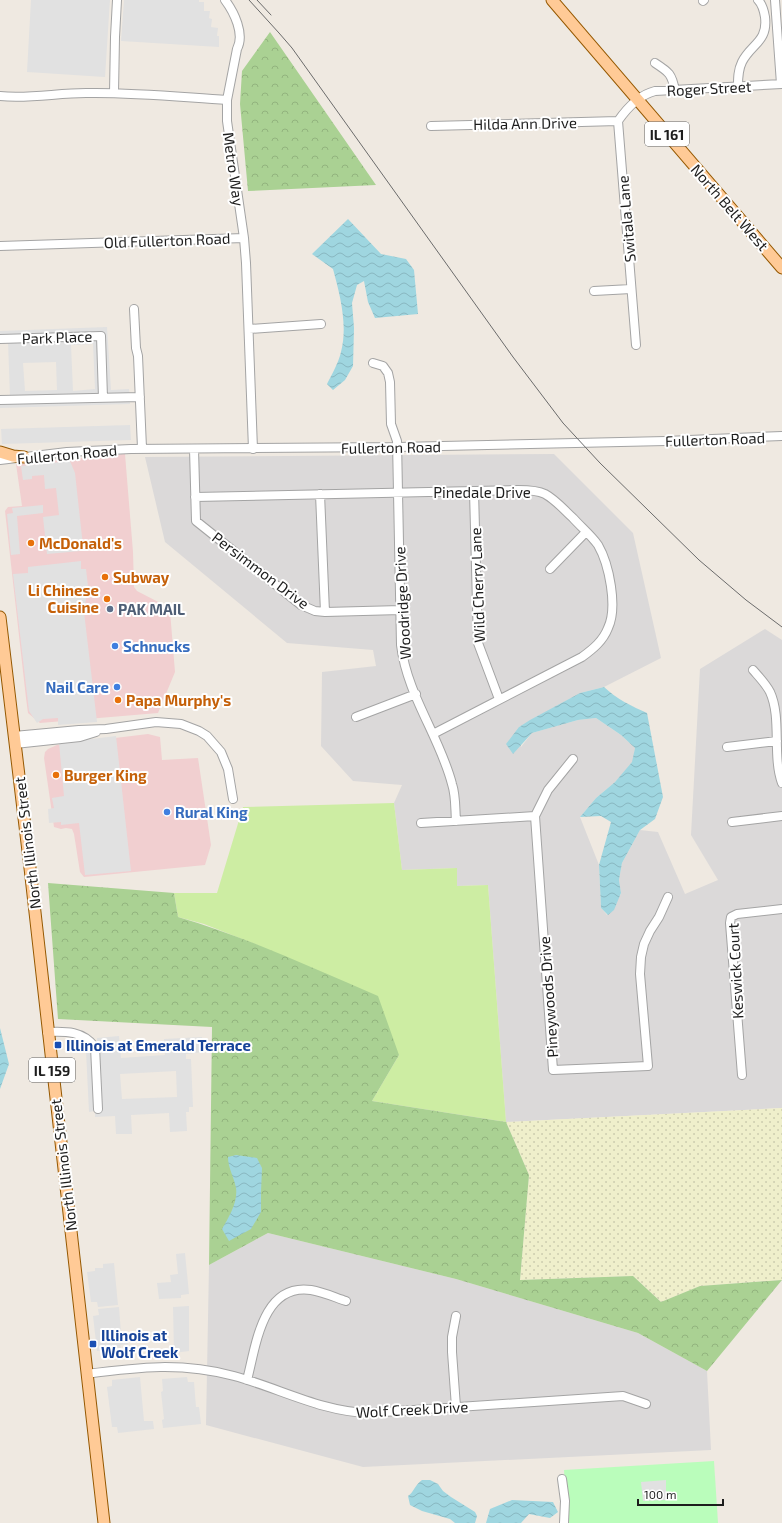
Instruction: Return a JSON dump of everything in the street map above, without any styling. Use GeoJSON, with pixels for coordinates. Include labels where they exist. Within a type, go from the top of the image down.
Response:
{"type":"FeatureCollection","features":[{"type":"Feature","properties":{"kind":"main road","name":"North Belt West"},"geometry":{"type":"LineString","coordinates":[[552,0],[782,268]]}},
{"type":"Feature","properties":{"kind":"main road"},"geometry":{"type":"LineString","coordinates":[[0,452],[13,456],[24,457]]}},
{"type":"Feature","properties":{"kind":"main road","name":"North Illinois Street"},"geometry":{"type":"LineString","coordinates":[[0,617],[104,1523]]}},
{"type":"Feature","properties":{"kind":"street"},"geometry":{"type":"LineString","coordinates":[[114,93],[117,0]]}},
{"type":"Feature","properties":{"kind":"street","name":"Metro Way"},"geometry":{"type":"LineString","coordinates":[[225,0],[238,27],[240,42],[237,49],[227,100],[228,133],[244,238]]}},
{"type":"Feature","properties":{"kind":"street"},"geometry":{"type":"LineString","coordinates":[[738,86],[738,75],[744,58],[763,37],[765,30],[765,15],[758,0]]}},
{"type":"Feature","properties":{"kind":"street"},"geometry":{"type":"LineString","coordinates":[[775,0],[779,12],[782,84]]}},
{"type":"Feature","properties":{"kind":"street"},"geometry":{"type":"LineString","coordinates":[[655,63],[669,72],[672,76],[675,91]]}},
{"type":"Feature","properties":{"kind":"street","name":"Roger Street"},"geometry":{"type":"LineString","coordinates":[[637,100],[646,94],[655,91],[782,84]]}},
{"type":"Feature","properties":{"kind":"street"},"geometry":{"type":"LineString","coordinates":[[0,103],[19,98],[84,93],[114,93],[227,100]]}},
{"type":"Feature","properties":{"kind":"street"},"geometry":{"type":"LineString","coordinates":[[0,96],[19,98]]}},
{"type":"Feature","properties":{"kind":"street"},"geometry":{"type":"LineString","coordinates":[[618,121],[637,100]]}},
{"type":"Feature","properties":{"kind":"street","name":"Hilda Ann Drive"},"geometry":{"type":"LineString","coordinates":[[432,126],[618,121]]}},
{"type":"Feature","properties":{"kind":"street","name":"Switala Lane"},"geometry":{"type":"LineString","coordinates":[[618,121],[636,345]]}},
{"type":"Feature","properties":{"kind":"street","name":"Old Fullerton Road"},"geometry":{"type":"LineString","coordinates":[[0,246],[244,238],[253,449]]}},
{"type":"Feature","properties":{"kind":"street"},"geometry":{"type":"LineString","coordinates":[[594,291],[631,289]]}},
{"type":"Feature","properties":{"kind":"street"},"geometry":{"type":"LineString","coordinates":[[134,309],[136,348],[138,356],[142,448]]}},
{"type":"Feature","properties":{"kind":"street"},"geometry":{"type":"LineString","coordinates":[[249,329],[321,324]]}},
{"type":"Feature","properties":{"kind":"street","name":"Park Place"},"geometry":{"type":"LineString","coordinates":[[0,339],[100,336],[103,398]]}},
{"type":"Feature","properties":{"kind":"street","name":"Woodridge Drive"},"geometry":{"type":"LineString","coordinates":[[373,363],[382,366],[388,373],[390,382],[390,424],[396,435],[398,447],[403,658],[452,785],[455,795],[456,821]]}},
{"type":"Feature","properties":{"kind":"street"},"geometry":{"type":"LineString","coordinates":[[0,400],[140,397]]}},
{"type":"Feature","properties":{"kind":"street","name":"Fullerton Road"},"geometry":{"type":"LineString","coordinates":[[0,460],[67,452],[142,448],[253,449],[398,447],[660,441],[782,436]]}},
{"type":"Feature","properties":{"kind":"street","name":"Persimmon Drive"},"geometry":{"type":"LineString","coordinates":[[194,449],[196,520],[301,605],[315,611],[325,612],[401,610]]}},
{"type":"Feature","properties":{"kind":"street","name":"Pinedale Drive"},"geometry":{"type":"LineString","coordinates":[[195,497],[518,490],[544,494],[555,501],[597,544],[607,566],[612,601],[609,626],[595,647],[582,656],[433,734]]}},
{"type":"Feature","properties":{"kind":"street","name":"Wild Cherry Lane"},"geometry":{"type":"LineString","coordinates":[[474,491],[478,643],[500,699]]}},
{"type":"Feature","properties":{"kind":"street"},"geometry":{"type":"LineString","coordinates":[[320,494],[325,612]]}},
{"type":"Feature","properties":{"kind":"street"},"geometry":{"type":"LineString","coordinates":[[550,569],[586,532]]}},
{"type":"Feature","properties":{"kind":"street"},"geometry":{"type":"LineString","coordinates":[[753,670],[770,693],[775,712],[779,771],[782,783]]}},
{"type":"Feature","properties":{"kind":"street"},"geometry":{"type":"LineString","coordinates":[[356,717],[416,694]]}},
{"type":"Feature","properties":{"kind":"street"},"geometry":{"type":"LineString","coordinates":[[14,740],[79,730],[106,729],[156,722],[181,724],[199,731],[214,743],[224,759],[230,779],[233,798]]}},
{"type":"Feature","properties":{"kind":"street"},"geometry":{"type":"LineString","coordinates":[[727,747],[777,741]]}},
{"type":"Feature","properties":{"kind":"street"},"geometry":{"type":"LineString","coordinates":[[421,823],[535,816],[548,790],[573,759]]}},
{"type":"Feature","properties":{"kind":"street","name":"Pineywoods Drive"},"geometry":{"type":"LineString","coordinates":[[535,816],[553,1070],[648,1066],[640,974],[641,957],[644,944],[668,897]]}},
{"type":"Feature","properties":{"kind":"street"},"geometry":{"type":"LineString","coordinates":[[732,822],[782,816]]}},
{"type":"Feature","properties":{"kind":"street","name":"Keswick Court"},"geometry":{"type":"LineString","coordinates":[[742,1075],[730,923],[731,917],[737,914],[782,909]]}},
{"type":"Feature","properties":{"kind":"street"},"geometry":{"type":"LineString","coordinates":[[47,1032],[69,1031],[83,1036],[95,1047],[98,1109]]}},
{"type":"Feature","properties":{"kind":"street"},"geometry":{"type":"LineString","coordinates":[[247,1380],[262,1323],[270,1307],[276,1300],[299,1290],[310,1290],[346,1301]]}},
{"type":"Feature","properties":{"kind":"street"},"geometry":{"type":"LineString","coordinates":[[456,1316],[452,1337],[452,1352],[456,1407]]}},
{"type":"Feature","properties":{"kind":"street","name":"Wolf Creek Drive"},"geometry":{"type":"LineString","coordinates":[[86,1374],[146,1366],[180,1366],[217,1372],[247,1380],[330,1407],[355,1413],[623,1396],[646,1404]]}},
{"type":"Feature","properties":{"kind":"street"},"geometry":{"type":"LineString","coordinates":[[562,1479],[565,1501],[564,1523]]}},
{"type":"Feature","properties":{"kind":"shaded area"},"geometry":{"type":"Polygon","coordinates":[[[31,0],[110,0],[105,77],[27,72],[31,0]]]}},
{"type":"Feature","properties":{"kind":"shaded area"},"geometry":{"type":"Polygon","coordinates":[[[124,0],[199,0],[199,2],[204,2],[204,11],[210,11],[209,18],[212,19],[211,27],[218,28],[217,36],[219,36],[219,47],[121,41],[124,0]]]}},
{"type":"Feature","properties":{"kind":"shaded area"},"geometry":{"type":"Polygon","coordinates":[[[107,327],[111,390],[129,389],[130,404],[0,408],[0,397],[10,397],[8,341],[0,341],[0,331],[107,327]],[[93,344],[71,345],[73,391],[95,389],[93,344]],[[56,362],[23,363],[25,391],[57,390],[56,362]]]}},
{"type":"Feature","properties":{"kind":"shaded area"},"geometry":{"type":"Polygon","coordinates":[[[130,425],[131,440],[2,444],[1,429],[130,425]]]}},
{"type":"Feature","properties":{"kind":"shaded area"},"geometry":{"type":"Polygon","coordinates":[[[125,454],[133,552],[134,587],[137,591],[168,607],[170,611],[175,672],[158,713],[40,723],[28,713],[5,511],[8,507],[22,506],[16,464],[125,454]]]}},
{"type":"Feature","properties":{"kind":"shaded area"},"geometry":{"type":"Polygon","coordinates":[[[554,454],[633,533],[661,658],[604,687],[580,693],[519,727],[521,747],[532,733],[578,720],[596,718],[621,735],[635,748],[633,762],[615,782],[596,798],[580,817],[599,865],[601,908],[607,915],[621,894],[619,880],[622,863],[640,830],[658,832],[685,894],[718,880],[691,835],[700,669],[765,629],[782,640],[782,1108],[506,1122],[488,885],[457,886],[456,868],[402,870],[394,803],[402,785],[353,781],[321,746],[322,672],[376,666],[373,650],[287,643],[165,542],[145,457],[554,454]]]}},
{"type":"Feature","properties":{"kind":"shaded area"},"geometry":{"type":"Polygon","coordinates":[[[70,461],[75,473],[83,546],[80,546],[80,551],[47,554],[43,517],[59,515],[56,488],[45,489],[44,475],[32,476],[32,479],[23,480],[21,466],[70,461]]]}},
{"type":"Feature","properties":{"kind":"shaded area"},"geometry":{"type":"Polygon","coordinates":[[[43,505],[43,513],[17,516],[20,554],[11,555],[7,514],[13,513],[12,508],[43,505]]]}},
{"type":"Feature","properties":{"kind":"shaded area"},"geometry":{"type":"Polygon","coordinates":[[[81,561],[81,569],[86,569],[88,586],[84,612],[97,722],[58,725],[58,718],[43,719],[37,723],[29,711],[13,574],[28,573],[28,567],[81,561]]]}},
{"type":"Feature","properties":{"kind":"shaded area"},"geometry":{"type":"Polygon","coordinates":[[[148,734],[160,737],[162,760],[198,758],[211,845],[205,865],[84,877],[80,872],[72,829],[61,829],[54,827],[44,758],[45,752],[57,745],[148,734]]]}},
{"type":"Feature","properties":{"kind":"shaded area"},"geometry":{"type":"Polygon","coordinates":[[[116,736],[131,871],[85,875],[79,823],[61,825],[61,822],[49,823],[48,809],[54,808],[52,798],[64,796],[59,743],[116,736]]]}},
{"type":"Feature","properties":{"kind":"shaded area"},"geometry":{"type":"Polygon","coordinates":[[[119,1036],[121,1058],[165,1055],[164,1039],[202,1037],[203,1052],[186,1054],[186,1059],[191,1059],[193,1107],[189,1107],[189,1112],[186,1112],[187,1131],[170,1132],[169,1113],[131,1115],[132,1134],[116,1134],[115,1116],[95,1117],[95,1111],[89,1112],[86,1051],[98,1050],[97,1038],[119,1036]],[[176,1071],[120,1074],[122,1099],[177,1097],[176,1071]]]}},
{"type":"Feature","properties":{"kind":"shaded area"},"geometry":{"type":"Polygon","coordinates":[[[268,1233],[456,1279],[638,1333],[707,1371],[711,1450],[363,1467],[206,1425],[209,1265],[268,1233]]]}},
{"type":"Feature","properties":{"kind":"shaded area"},"geometry":{"type":"Polygon","coordinates":[[[185,1253],[189,1294],[181,1295],[181,1298],[159,1299],[157,1283],[171,1282],[170,1275],[178,1274],[176,1254],[185,1253]]]}},
{"type":"Feature","properties":{"kind":"shaded area"},"geometry":{"type":"Polygon","coordinates":[[[114,1263],[118,1305],[98,1307],[97,1302],[91,1302],[87,1272],[95,1271],[95,1268],[103,1268],[103,1264],[114,1263]]]}},
{"type":"Feature","properties":{"kind":"shaded area"},"geometry":{"type":"Polygon","coordinates":[[[189,1306],[189,1351],[174,1353],[173,1307],[189,1306]]]}},
{"type":"Feature","properties":{"kind":"shaded area"},"geometry":{"type":"Polygon","coordinates":[[[119,1307],[121,1333],[127,1332],[128,1344],[120,1345],[121,1348],[97,1351],[93,1316],[99,1315],[98,1309],[119,1307]]]}},
{"type":"Feature","properties":{"kind":"shaded area"},"geometry":{"type":"Polygon","coordinates":[[[140,1377],[144,1421],[153,1421],[154,1429],[118,1433],[117,1427],[112,1427],[107,1387],[112,1386],[112,1380],[140,1377]]]}},
{"type":"Feature","properties":{"kind":"shaded area"},"geometry":{"type":"Polygon","coordinates":[[[187,1377],[188,1382],[194,1382],[196,1407],[199,1407],[201,1424],[163,1428],[162,1420],[164,1419],[161,1392],[163,1391],[162,1379],[187,1377]]]}},
{"type":"Feature","properties":{"kind":"shaded area"},"geometry":{"type":"Polygon","coordinates":[[[666,1480],[666,1500],[643,1501],[641,1482],[666,1480]]]}},
{"type":"Feature","properties":{"kind":"green space"},"geometry":{"type":"Polygon","coordinates":[[[270,32],[376,185],[248,191],[240,104],[242,71],[270,32]]]}},
{"type":"Feature","properties":{"kind":"green space"},"geometry":{"type":"Polygon","coordinates":[[[394,803],[402,870],[457,868],[457,886],[488,885],[506,1122],[372,1101],[399,1055],[260,946],[204,924],[178,917],[174,893],[217,893],[243,807],[394,803]]]}},
{"type":"Feature","properties":{"kind":"green space"},"geometry":{"type":"Polygon","coordinates":[[[48,883],[174,893],[178,917],[254,943],[378,996],[399,1055],[372,1101],[506,1122],[529,1175],[520,1280],[633,1276],[661,1302],[700,1286],[782,1280],[707,1371],[638,1333],[456,1279],[268,1233],[209,1265],[212,1027],[58,1019],[48,883]]]}},
{"type":"Feature","properties":{"kind":"green space"},"geometry":{"type":"Polygon","coordinates":[[[782,1108],[782,1280],[700,1286],[661,1302],[633,1276],[520,1280],[529,1175],[506,1122],[782,1108]]]}},
{"type":"Feature","properties":{"kind":"green space"},"geometry":{"type":"Polygon","coordinates":[[[714,1461],[718,1523],[567,1523],[564,1470],[714,1461]]]}},
{"type":"Feature","properties":{"kind":"water"},"geometry":{"type":"Polygon","coordinates":[[[348,219],[381,254],[406,259],[414,270],[418,314],[375,318],[368,302],[364,281],[357,285],[352,303],[354,328],[353,366],[345,380],[333,390],[327,384],[337,365],[341,352],[344,331],[342,310],[333,269],[312,254],[348,219]]]}},
{"type":"Feature","properties":{"kind":"water"},"geometry":{"type":"Polygon","coordinates":[[[604,687],[624,702],[647,713],[663,797],[655,819],[640,830],[622,863],[619,880],[621,893],[614,910],[608,915],[601,908],[599,865],[611,822],[601,816],[580,817],[596,798],[615,782],[632,762],[635,748],[621,735],[596,718],[578,720],[532,733],[513,754],[506,744],[519,727],[530,720],[580,693],[604,687]]]}},
{"type":"Feature","properties":{"kind":"water"},"geometry":{"type":"Polygon","coordinates":[[[0,1028],[9,1064],[0,1089],[0,1028]]]}},
{"type":"Feature","properties":{"kind":"water"},"geometry":{"type":"Polygon","coordinates":[[[236,1155],[257,1158],[262,1168],[261,1212],[251,1229],[229,1241],[222,1229],[236,1199],[236,1188],[228,1157],[236,1155]]]}},
{"type":"Feature","properties":{"kind":"water"},"geometry":{"type":"Polygon","coordinates":[[[422,1480],[430,1480],[438,1484],[443,1491],[475,1512],[477,1516],[475,1523],[455,1523],[450,1519],[422,1511],[410,1505],[408,1496],[422,1480]]]}},
{"type":"Feature","properties":{"kind":"water"},"geometry":{"type":"Polygon","coordinates":[[[512,1500],[553,1502],[558,1512],[550,1518],[529,1514],[521,1523],[486,1523],[490,1509],[512,1500]]]}},
{"type":"Feature","properties":{"kind":"tram line"},"geometry":{"type":"LineString","coordinates":[[249,0],[292,48],[513,357],[563,423],[600,463],[699,560],[746,600],[782,627]]}},
{"type":"Feature","properties":{"kind":"tram line"},"geometry":{"type":"LineString","coordinates":[[257,0],[271,15]]}},
{"type":"Feature","properties":{"kind":"place","name":"McDonald's"},"geometry":{"type":"Point","coordinates":[31,543]}},
{"type":"Feature","properties":{"kind":"place","name":"Subway"},"geometry":{"type":"Point","coordinates":[105,577]}},
{"type":"Feature","properties":{"kind":"place","name":"Li Chinese Cuisine"},"geometry":{"type":"Point","coordinates":[107,599]}},
{"type":"Feature","properties":{"kind":"place","name":"PAK MAIL"},"geometry":{"type":"Point","coordinates":[110,609]}},
{"type":"Feature","properties":{"kind":"place","name":"Schnucks"},"geometry":{"type":"Point","coordinates":[115,646]}},
{"type":"Feature","properties":{"kind":"place","name":"Nail Care"},"geometry":{"type":"Point","coordinates":[117,687]}},
{"type":"Feature","properties":{"kind":"place","name":"Papa Murphy's"},"geometry":{"type":"Point","coordinates":[118,700]}},
{"type":"Feature","properties":{"kind":"place","name":"Burger King"},"geometry":{"type":"Point","coordinates":[56,775]}},
{"type":"Feature","properties":{"kind":"place","name":"Rural King"},"geometry":{"type":"Point","coordinates":[167,812]}},
{"type":"Feature","properties":{"kind":"place","name":"Illinois at Emerald Terrace"},"geometry":{"type":"Point","coordinates":[58,1045]}},
{"type":"Feature","properties":{"kind":"place","name":"Illinois at Wolf Creek"},"geometry":{"type":"Point","coordinates":[93,1344]}}]}
